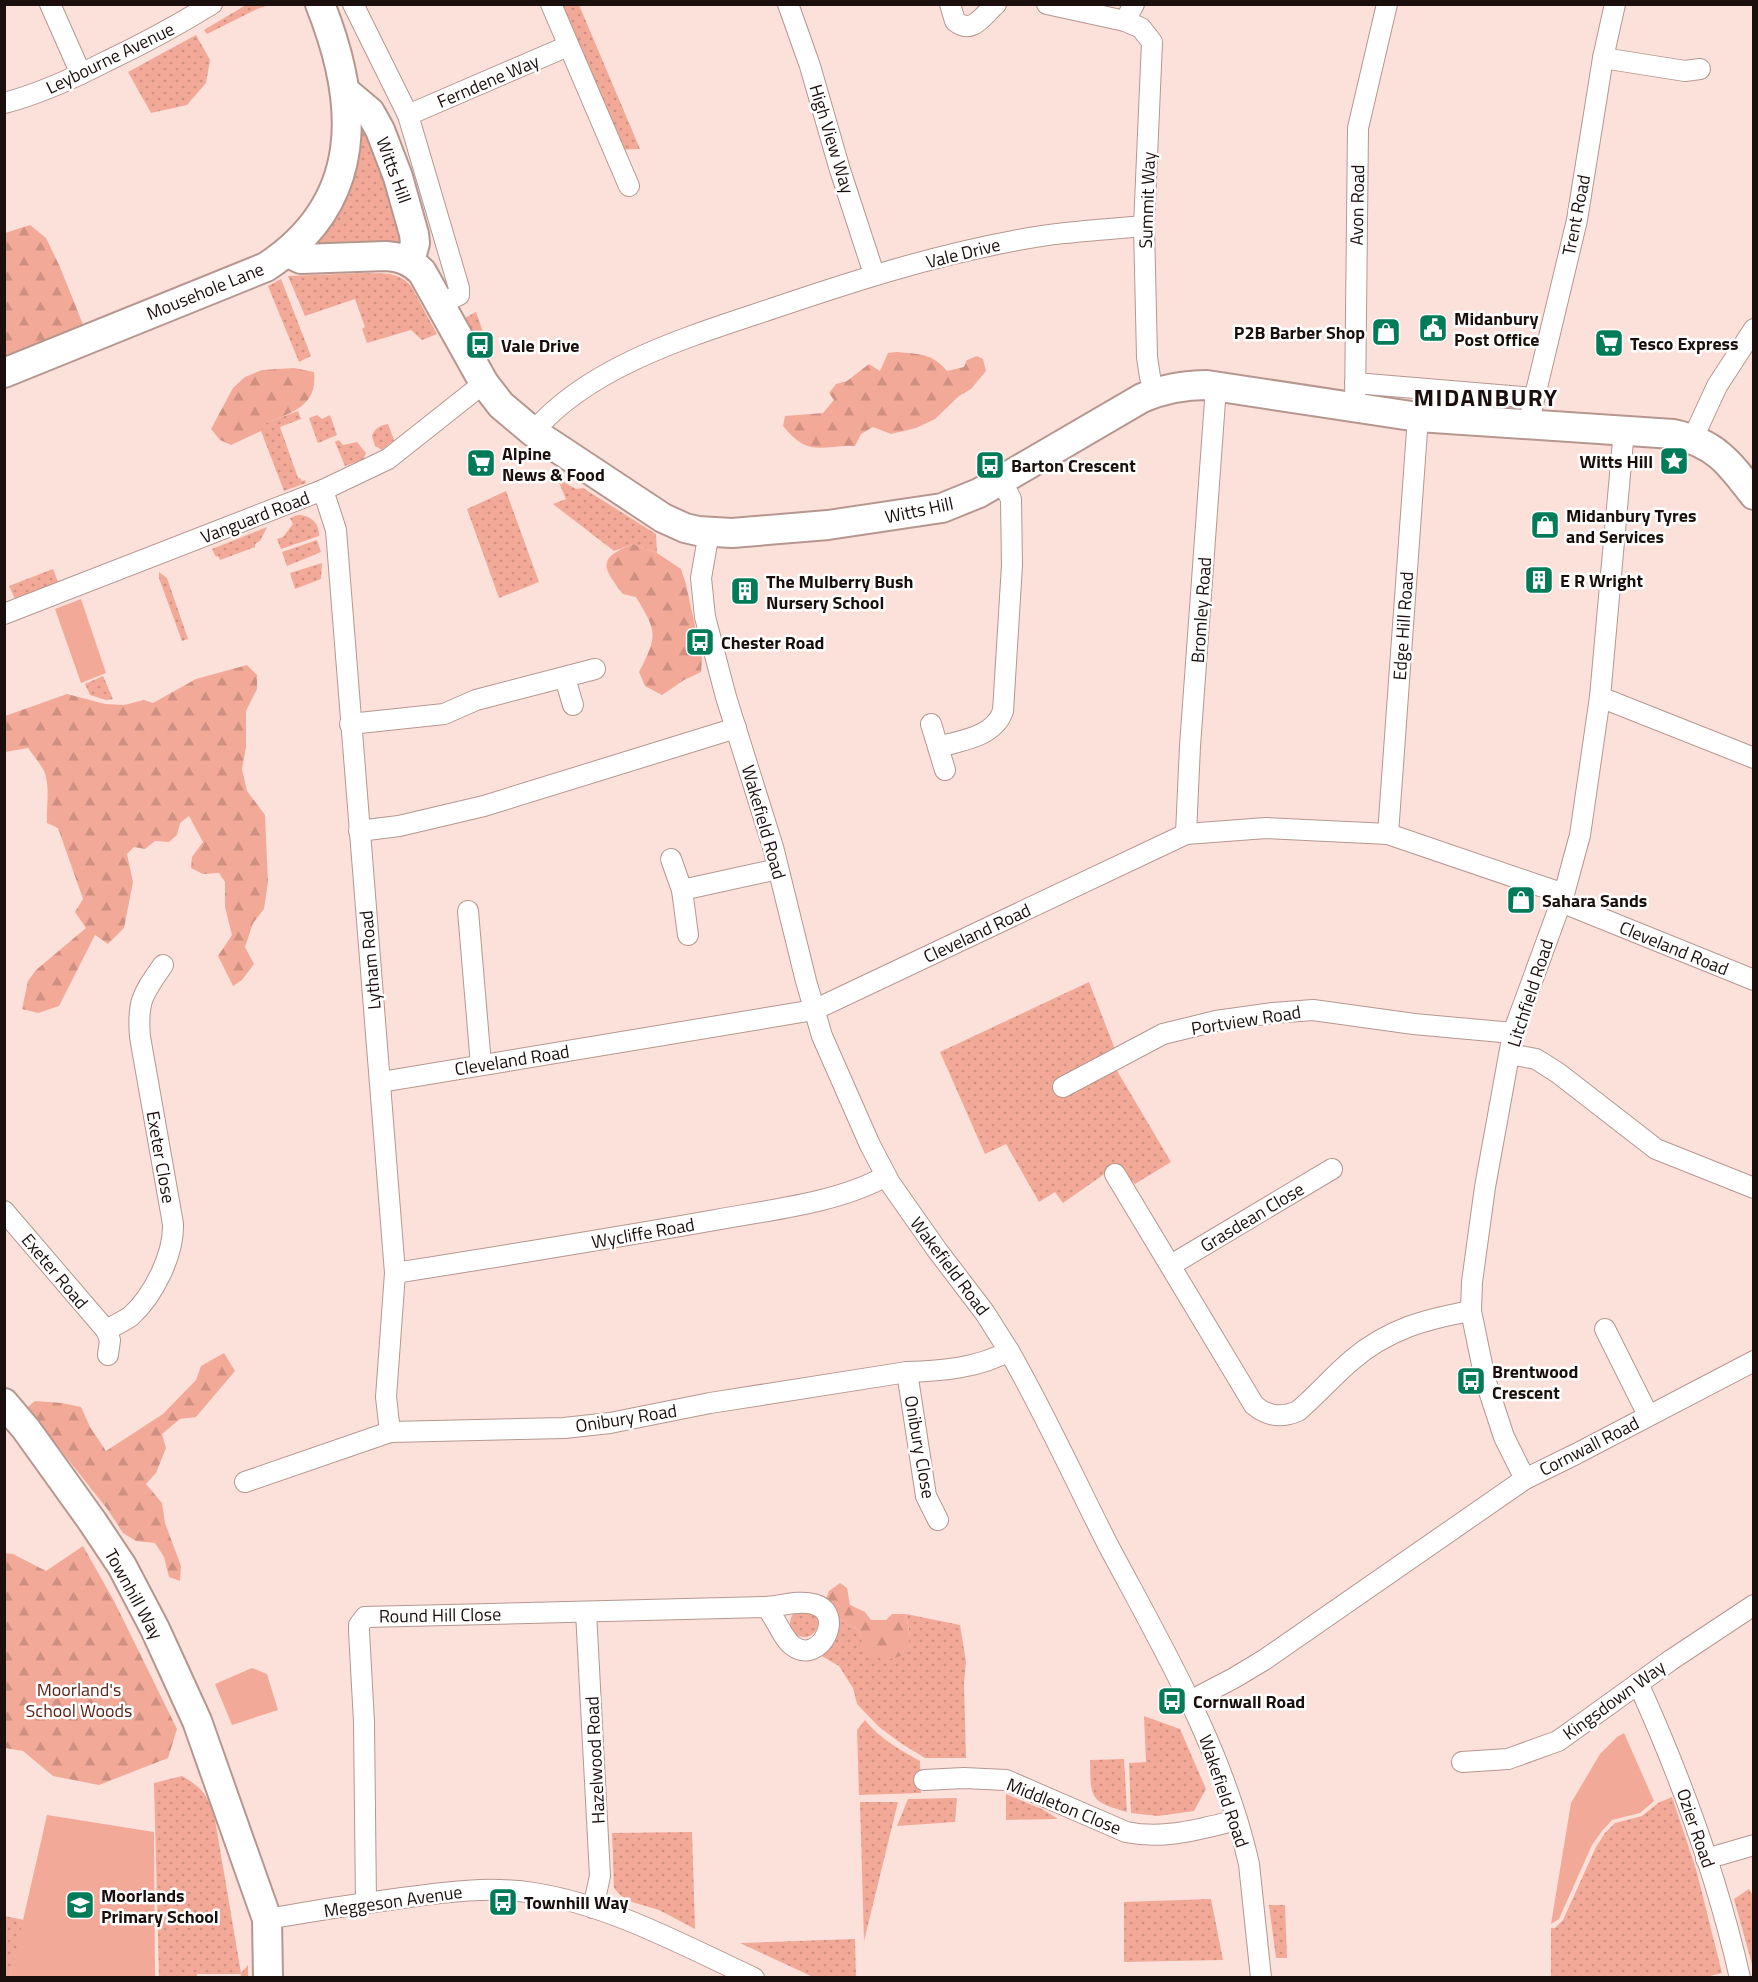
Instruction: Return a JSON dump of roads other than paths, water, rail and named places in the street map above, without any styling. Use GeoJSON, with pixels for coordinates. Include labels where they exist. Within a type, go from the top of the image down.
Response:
{"type":"FeatureCollection","features":[{"type":"Feature","properties":{"kind":"street"},"geometry":{"type":"LineString","coordinates":[[50,4],[81,74]]}},
{"type":"Feature","properties":{"kind":"street","name":"Leybourne Avenue"},"geometry":{"type":"LineString","coordinates":[[4,103],[33,95],[81,74],[140,45],[212,4]]}},
{"type":"Feature","properties":{"kind":"street","name":"Mousehole Lane"},"geometry":{"type":"LineString","coordinates":[[4,373],[258,271],[288,253],[312,226],[341,175],[347,107],[330,30],[320,4]]}},
{"type":"Feature","properties":{"kind":"street"},"geometry":{"type":"LineString","coordinates":[[353,4],[408,116],[459,288],[459,296],[440,304]]}},
{"type":"Feature","properties":{"kind":"street"},"geometry":{"type":"LineString","coordinates":[[551,4],[629,186]]}},
{"type":"Feature","properties":{"kind":"street","name":"High View Way"},"geometry":{"type":"LineString","coordinates":[[788,4],[810,66],[840,170],[874,274]]}},
{"type":"Feature","properties":{"kind":"street"},"geometry":{"type":"LineString","coordinates":[[950,4],[955,21],[963,26],[975,25],[984,19],[996,4]]}},
{"type":"Feature","properties":{"kind":"street","name":"Summit Way"},"geometry":{"type":"LineString","coordinates":[[1047,4],[1130,13],[1152,42],[1144,226],[1147,357],[1155,393]]}},
{"type":"Feature","properties":{"kind":"street","name":"Avon Road"},"geometry":{"type":"LineString","coordinates":[[1355,395],[1358,128],[1387,4]]}},
{"type":"Feature","properties":{"kind":"street","name":"Trent Road"},"geometry":{"type":"LineString","coordinates":[[1531,411],[1577,220],[1603,58],[1615,4]]}},
{"type":"Feature","properties":{"kind":"street","name":"Ferndene Way"},"geometry":{"type":"LineString","coordinates":[[408,116],[568,46]]}},
{"type":"Feature","properties":{"kind":"street"},"geometry":{"type":"LineString","coordinates":[[1603,58],[1684,71],[1700,69]]}},
{"type":"Feature","properties":{"kind":"street","name":"Witts Hill"},"geometry":{"type":"LineString","coordinates":[[345,91],[370,112],[399,177],[414,234],[415,243],[410,262],[422,272],[484,382],[501,405],[533,432],[663,518],[685,528],[709,532],[755,532],[927,512],[957,503],[1001,480],[1126,406],[1155,393],[1190,385],[1355,395],[1418,417],[1531,411],[1624,430],[1663,432],[1693,438],[1718,452],[1754,495]]}},
{"type":"Feature","properties":{"kind":"street","name":"Vale Drive"},"geometry":{"type":"LineString","coordinates":[[533,432],[544,419],[572,396],[628,362],[715,328],[874,274],[1012,241],[1057,233],[1144,226]]}},
{"type":"Feature","properties":{"kind":"street"},"geometry":{"type":"LineString","coordinates":[[288,253],[301,259],[386,256],[410,262]]}},
{"type":"Feature","properties":{"kind":"street"},"geometry":{"type":"LineString","coordinates":[[1693,438],[1717,386],[1754,329]]}},
{"type":"Feature","properties":{"kind":"street","name":"Vanguard Road"},"geometry":{"type":"LineString","coordinates":[[4,614],[323,490],[388,459],[484,382]]}},
{"type":"Feature","properties":{"kind":"street","name":"Bromley Road"},"geometry":{"type":"LineString","coordinates":[[1186,834],[1190,746],[1216,387]]}},
{"type":"Feature","properties":{"kind":"street"},"geometry":{"type":"LineString","coordinates":[[1355,395],[1531,411]]}},
{"type":"Feature","properties":{"kind":"street","name":"Edge Hill Road"},"geometry":{"type":"LineString","coordinates":[[1388,834],[1418,417]]}},
{"type":"Feature","properties":{"kind":"street","name":"Litchfield Road"},"geometry":{"type":"LineString","coordinates":[[1525,1479],[1504,1437],[1485,1379],[1471,1311],[1472,1282],[1485,1187],[1513,1033],[1563,898],[1580,835],[1600,697],[1624,430]]}},
{"type":"Feature","properties":{"kind":"street"},"geometry":{"type":"LineString","coordinates":[[939,747],[989,731],[998,722],[1003,711],[1012,565],[1011,499],[1001,480]]}},
{"type":"Feature","properties":{"kind":"street","name":"Lytham Road"},"geometry":{"type":"LineString","coordinates":[[323,490],[336,530],[395,1272],[386,1397],[390,1432]]}},
{"type":"Feature","properties":{"kind":"street","name":"Wakefield Road"},"geometry":{"type":"LineString","coordinates":[[709,532],[701,578],[702,602],[778,869],[822,1036],[857,1118],[886,1176],[918,1224],[986,1313],[1009,1351],[1190,1701],[1225,1782],[1238,1820],[1248,1864],[1261,1977]]}},
{"type":"Feature","properties":{"kind":"street"},"geometry":{"type":"LineString","coordinates":[[350,724],[444,714],[476,700],[595,669]]}},
{"type":"Feature","properties":{"kind":"street"},"geometry":{"type":"LineString","coordinates":[[565,678],[573,705]]}},
{"type":"Feature","properties":{"kind":"street"},"geometry":{"type":"LineString","coordinates":[[1600,697],[1754,758]]}},
{"type":"Feature","properties":{"kind":"street"},"geometry":{"type":"LineString","coordinates":[[931,724],[945,770]]}},
{"type":"Feature","properties":{"kind":"street"},"geometry":{"type":"LineString","coordinates":[[359,831],[399,826],[484,806],[736,728]]}},
{"type":"Feature","properties":{"kind":"street","name":"Cleveland Road"},"geometry":{"type":"LineString","coordinates":[[381,1082],[814,1010],[1186,834],[1266,828],[1388,834],[1563,898],[1754,980]]}},
{"type":"Feature","properties":{"kind":"street"},"geometry":{"type":"LineString","coordinates":[[671,859],[682,890],[688,935]]}},
{"type":"Feature","properties":{"kind":"street"},"geometry":{"type":"LineString","coordinates":[[682,890],[778,869]]}},
{"type":"Feature","properties":{"kind":"street"},"geometry":{"type":"LineString","coordinates":[[468,911],[481,1065]]}},
{"type":"Feature","properties":{"kind":"street","name":"Exeter Close"},"geometry":{"type":"LineString","coordinates":[[106,1330],[130,1316],[147,1295],[163,1269],[172,1243],[173,1224],[138,1015],[143,995],[163,965]]}},
{"type":"Feature","properties":{"kind":"street","name":"Portview Road"},"geometry":{"type":"LineString","coordinates":[[1063,1087],[1163,1034],[1216,1021],[1267,1013],[1313,1010],[1414,1024],[1513,1033]]}},
{"type":"Feature","properties":{"kind":"street"},"geometry":{"type":"LineString","coordinates":[[1510,1054],[1536,1059],[1558,1073],[1656,1149],[1754,1188]]}},
{"type":"Feature","properties":{"kind":"street","name":"Grasdean Close"},"geometry":{"type":"LineString","coordinates":[[1171,1265],[1332,1169]]}},
{"type":"Feature","properties":{"kind":"street"},"geometry":{"type":"LineString","coordinates":[[1115,1174],[1254,1405],[1260,1410],[1277,1416],[1298,1411],[1355,1357],[1390,1336],[1428,1319],[1471,1311]]}},
{"type":"Feature","properties":{"kind":"street","name":"Wycliffe Road"},"geometry":{"type":"LineString","coordinates":[[395,1272],[659,1230],[807,1203],[867,1185],[886,1176]]}},
{"type":"Feature","properties":{"kind":"street","name":"Exeter Road"},"geometry":{"type":"LineString","coordinates":[[4,1211],[106,1330]]}},
{"type":"Feature","properties":{"kind":"street"},"geometry":{"type":"LineString","coordinates":[[1605,1329],[1648,1415]]}},
{"type":"Feature","properties":{"kind":"street"},"geometry":{"type":"LineString","coordinates":[[106,1330],[110,1340],[108,1355]]}},
{"type":"Feature","properties":{"kind":"street","name":"Onibury Road"},"geometry":{"type":"LineString","coordinates":[[245,1482],[390,1432],[564,1428],[610,1423],[710,1403],[907,1372],[981,1363],[1009,1351]]}},
{"type":"Feature","properties":{"kind":"street","name":"Cornwall Road"},"geometry":{"type":"LineString","coordinates":[[1190,1701],[1264,1660],[1525,1479],[1754,1361]]}},
{"type":"Feature","properties":{"kind":"street","name":"Onibury Close"},"geometry":{"type":"LineString","coordinates":[[907,1372],[926,1496],[938,1520]]}},
{"type":"Feature","properties":{"kind":"street","name":"Townhill Way"},"geometry":{"type":"LineString","coordinates":[[4,1403],[26,1429],[92,1521],[122,1566],[155,1629],[197,1721],[267,1919],[268,1977]]}},
{"type":"Feature","properties":{"kind":"street","name":"Kingsdown Way"},"geometry":{"type":"LineString","coordinates":[[1462,1762],[1508,1759],[1558,1741],[1638,1683],[1754,1605]]}},
{"type":"Feature","properties":{"kind":"street","name":"Round Hill Close"},"geometry":{"type":"LineString","coordinates":[[366,1903],[364,1722],[359,1631],[359,1625],[365,1617],[766,1607]]}},
{"type":"Feature","properties":{"kind":"street","name":"Hazelwood Road"},"geometry":{"type":"LineString","coordinates":[[586,1612],[600,1876],[593,1908]]}},
{"type":"Feature","properties":{"kind":"street","name":"Ozier Road"},"geometry":{"type":"LineString","coordinates":[[1638,1683],[1670,1754],[1706,1859],[1740,1977]]}},
{"type":"Feature","properties":{"kind":"street","name":"Middleton Close"},"geometry":{"type":"LineString","coordinates":[[924,1780],[964,1778],[1006,1780],[1096,1820],[1140,1835],[1177,1835],[1238,1820]]}},
{"type":"Feature","properties":{"kind":"street"},"geometry":{"type":"LineString","coordinates":[[1706,1859],[1754,1845]]}},
{"type":"Feature","properties":{"kind":"street","name":"Meggeson Avenue"},"geometry":{"type":"LineString","coordinates":[[267,1919],[366,1903],[485,1890],[534,1893],[593,1908],[663,1935],[754,1977]]}},
{"type":"Feature","properties":{"kind":"place","name":"Midanbury Post Office"},"geometry":{"type":"Point","coordinates":[1433,328]}},
{"type":"Feature","properties":{"kind":"place","name":"P2B Barber Shop"},"geometry":{"type":"Point","coordinates":[1386,332]}},
{"type":"Feature","properties":{"kind":"place","name":"Tesco Express"},"geometry":{"type":"Point","coordinates":[1609,343]}},
{"type":"Feature","properties":{"kind":"place","name":"Vale Drive"},"geometry":{"type":"Point","coordinates":[480,345]}},
{"type":"Feature","properties":{"kind":"place","name":"Witts Hill"},"geometry":{"type":"Point","coordinates":[1674,461]}},
{"type":"Feature","properties":{"kind":"place","name":"Alpine News & Food"},"geometry":{"type":"Point","coordinates":[481,463]}},
{"type":"Feature","properties":{"kind":"place","name":"Barton Crescent"},"geometry":{"type":"Point","coordinates":[990,465]}},
{"type":"Feature","properties":{"kind":"place","name":"Midanbury Tyres and Services"},"geometry":{"type":"Point","coordinates":[1545,525]}},
{"type":"Feature","properties":{"kind":"place","name":"E R Wright"},"geometry":{"type":"Point","coordinates":[1539,580]}},
{"type":"Feature","properties":{"kind":"place","name":"The Mulberry Bush Nursery School"},"geometry":{"type":"Point","coordinates":[745,591]}},
{"type":"Feature","properties":{"kind":"place","name":"Chester Road"},"geometry":{"type":"Point","coordinates":[700,642]}},
{"type":"Feature","properties":{"kind":"place","name":"Sahara Sands"},"geometry":{"type":"Point","coordinates":[1521,900]}},
{"type":"Feature","properties":{"kind":"place","name":"Brentwood Crescent"},"geometry":{"type":"Point","coordinates":[1471,1381]}},
{"type":"Feature","properties":{"kind":"place","name":"Cornwall Road"},"geometry":{"type":"Point","coordinates":[1172,1701]}},
{"type":"Feature","properties":{"kind":"place","name":"Townhill Way"},"geometry":{"type":"Point","coordinates":[503,1902]}},
{"type":"Feature","properties":{"kind":"place","name":"Moorlands Primary School"},"geometry":{"type":"Point","coordinates":[80,1905]}},
{"type":"Feature","properties":{"kind":"district","name":"MIDANBURY"},"geometry":{"type":"Point","coordinates":[1486,397]}},
{"type":"Feature","properties":{"kind":"park label","name":"Moorland's School Woods"},"geometry":{"type":"Point","coordinates":[79,1699]}}]}
